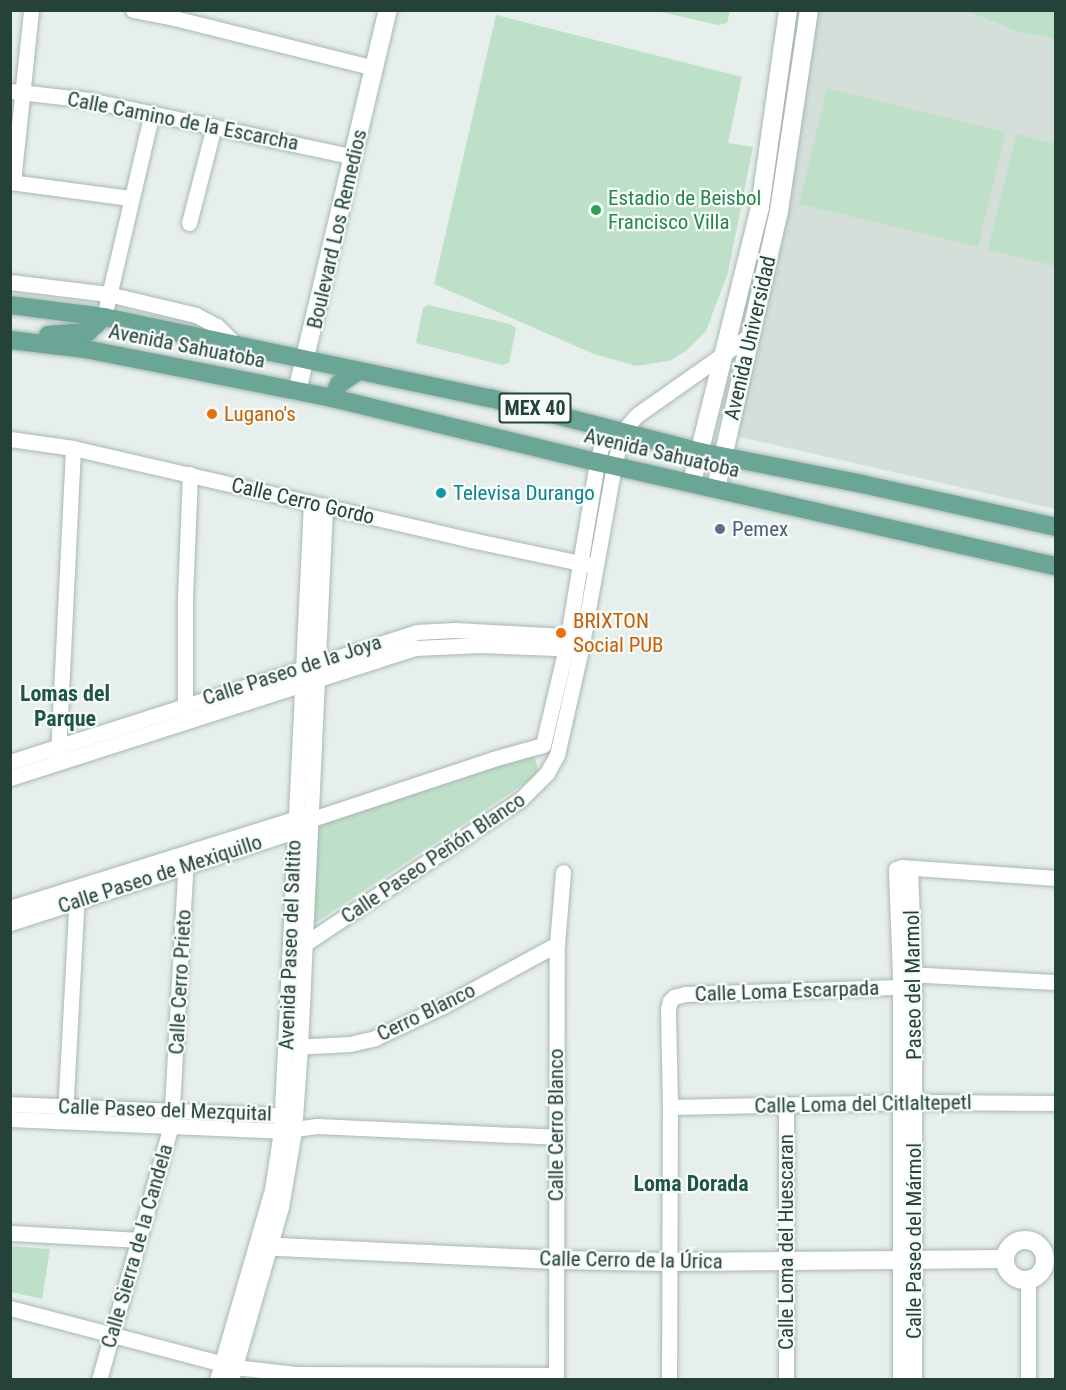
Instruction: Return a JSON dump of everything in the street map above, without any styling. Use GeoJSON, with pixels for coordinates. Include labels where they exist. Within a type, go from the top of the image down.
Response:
{"type":"FeatureCollection","features":[{"type":"Feature","properties":{"kind":"main road","name":"Avenida Sahuatoba"},"geometry":{"type":"LineString","coordinates":[[10,305],[104,316],[357,372],[490,398],[701,452],[862,484],[1056,527]]}},
{"type":"Feature","properties":{"kind":"main road"},"geometry":{"type":"LineString","coordinates":[[10,339],[23,335],[81,334],[95,327],[104,316]]}},
{"type":"Feature","properties":{"kind":"main road","name":"Avenida Sahuatoba"},"geometry":{"type":"LineString","coordinates":[[10,339],[85,350],[332,398],[1056,566]]}},
{"type":"Feature","properties":{"kind":"main road"},"geometry":{"type":"LineString","coordinates":[[332,398],[339,384],[357,372]]}},
{"type":"Feature","properties":{"kind":"street"},"geometry":{"type":"LineString","coordinates":[[31,10],[16,92],[12,182],[130,198]]}},
{"type":"Feature","properties":{"kind":"street"},"geometry":{"type":"LineString","coordinates":[[133,10],[170,17],[374,68]]}},
{"type":"Feature","properties":{"kind":"street","name":"Boulevard Los Remedios"},"geometry":{"type":"LineString","coordinates":[[297,391],[388,10]]}},
{"type":"Feature","properties":{"kind":"street","name":"Avenida Universidad"},"geometry":{"type":"LineString","coordinates":[[692,482],[760,207],[788,10]]}},
{"type":"Feature","properties":{"kind":"street","name":"Avenida Universidad"},"geometry":{"type":"LineString","coordinates":[[716,488],[779,211],[809,10]]}},
{"type":"Feature","properties":{"kind":"street","name":"Calle Camino de la Escarcha"},"geometry":{"type":"LineString","coordinates":[[16,92],[89,100],[354,157]]}},
{"type":"Feature","properties":{"kind":"street"},"geometry":{"type":"LineString","coordinates":[[104,316],[130,198],[152,113]]}},
{"type":"Feature","properties":{"kind":"street"},"geometry":{"type":"LineString","coordinates":[[189,223],[214,126]]}},
{"type":"Feature","properties":{"kind":"street"},"geometry":{"type":"LineString","coordinates":[[760,207],[779,211]]}},
{"type":"Feature","properties":{"kind":"street"},"geometry":{"type":"LineString","coordinates":[[10,282],[108,294],[208,320],[236,345]]}},
{"type":"Feature","properties":{"kind":"street"},"geometry":{"type":"LineString","coordinates":[[615,429],[749,336]]}},
{"type":"Feature","properties":{"kind":"street","name":"Calle Paseo Peñón Blanco"},"geometry":{"type":"LineString","coordinates":[[297,948],[521,799],[547,773],[556,755],[605,463],[615,429]]}},
{"type":"Feature","properties":{"kind":"street","name":"Calle Cerro Gordo"},"geometry":{"type":"LineString","coordinates":[[10,439],[73,448],[587,564]]}},
{"type":"Feature","properties":{"kind":"street"},"geometry":{"type":"LineString","coordinates":[[58,753],[73,448]]}},
{"type":"Feature","properties":{"kind":"street"},"geometry":{"type":"LineString","coordinates":[[184,721],[185,598],[190,474]]}},
{"type":"Feature","properties":{"kind":"street","name":"Avenida Paseo del Saltito"},"geometry":{"type":"LineString","coordinates":[[226,1373],[264,1246],[272,1190],[288,1123],[304,822],[318,662],[318,505]]}},
{"type":"Feature","properties":{"kind":"street","name":"Avenida Paseo del Saltito"},"geometry":{"type":"LineString","coordinates":[[304,822],[302,683],[318,505]]}},
{"type":"Feature","properties":{"kind":"street","name":"Calle Paseo de la Joya"},"geometry":{"type":"LineString","coordinates":[[10,777],[58,753],[184,704],[417,632],[455,630],[574,643]]}},
{"type":"Feature","properties":{"kind":"street","name":"Calle Paseo Peñón Blanco"},"geometry":{"type":"LineString","coordinates":[[543,745],[574,643]]}},
{"type":"Feature","properties":{"kind":"street","name":"Calle Paseo de la Joya"},"geometry":{"type":"LineString","coordinates":[[10,762],[58,753],[184,721],[404,651],[427,646],[574,643]]}},
{"type":"Feature","properties":{"kind":"street"},"geometry":{"type":"LineString","coordinates":[[543,745],[556,755]]}},
{"type":"Feature","properties":{"kind":"street","name":"Calle Paseo de Mexiquillo"},"geometry":{"type":"LineString","coordinates":[[10,908],[77,893],[186,860],[493,759],[543,745]]}},
{"type":"Feature","properties":{"kind":"street","name":"Calle Cerro Prieto"},"geometry":{"type":"LineString","coordinates":[[172,1118],[186,860]]}},
{"type":"Feature","properties":{"kind":"street","name":"Paseo del Marmol"},"geometry":{"type":"LineString","coordinates":[[907,1102],[903,869],[1056,878]]}},
{"type":"Feature","properties":{"kind":"street","name":"Calle Cerro Blanco"},"geometry":{"type":"LineString","coordinates":[[556,1377],[556,944],[562,872]]}},
{"type":"Feature","properties":{"kind":"street"},"geometry":{"type":"LineString","coordinates":[[65,1114],[77,893]]}},
{"type":"Feature","properties":{"kind":"street","name":"Calle Paseo de Mexiquillo"},"geometry":{"type":"LineString","coordinates":[[10,923],[77,893]]}},
{"type":"Feature","properties":{"kind":"street","name":"Cerro Blanco"},"geometry":{"type":"LineString","coordinates":[[293,1047],[350,1044],[375,1038],[442,1006],[556,944]]}},
{"type":"Feature","properties":{"kind":"street","name":"Calle Loma Escarpada"},"geometry":{"type":"LineString","coordinates":[[670,1107],[668,1009],[674,997],[685,994],[905,979],[1056,982]]}},
{"type":"Feature","properties":{"kind":"street","name":"Calle Loma del Citlaltepetl"},"geometry":{"type":"LineString","coordinates":[[670,1107],[907,1102],[1055,1103]]}},
{"type":"Feature","properties":{"kind":"street","name":"Calle Paseo del Mármol"},"geometry":{"type":"LineString","coordinates":[[907,1102],[907,1258],[914,1380]]}},
{"type":"Feature","properties":{"kind":"street","name":"Calle Paseo del Mezquital"},"geometry":{"type":"LineString","coordinates":[[10,1104],[65,1114]]}},
{"type":"Feature","properties":{"kind":"street","name":"Calle Loma del Huescaran"},"geometry":{"type":"LineString","coordinates":[[786,1104],[786,1380]]}},
{"type":"Feature","properties":{"kind":"street"},"geometry":{"type":"LineString","coordinates":[[669,1380],[670,1107]]}},
{"type":"Feature","properties":{"kind":"street","name":"Calle Paseo del Mezquital"},"geometry":{"type":"LineString","coordinates":[[10,1119],[65,1114],[556,1137]]}},
{"type":"Feature","properties":{"kind":"street","name":"Calle Sierra de la Candela"},"geometry":{"type":"LineString","coordinates":[[99,1380],[172,1118]]}},
{"type":"Feature","properties":{"kind":"street"},"geometry":{"type":"LineString","coordinates":[[10,1233],[138,1240]]}},
{"type":"Feature","properties":{"kind":"street"},"geometry":{"type":"LineString","coordinates":[[1017,1241],[1032,1241],[1050,1259],[1041,1273],[1028,1280],[1014,1277],[1006,1266],[1005,1259],[1011,1245],[1017,1241]]}},
{"type":"Feature","properties":{"kind":"street","name":"Calle Cerro de la Úrica"},"geometry":{"type":"LineString","coordinates":[[264,1246],[555,1260],[669,1262],[907,1258],[1005,1259]]}},
{"type":"Feature","properties":{"kind":"street","name":"Calle Paseo del Mármol"},"geometry":{"type":"LineString","coordinates":[[900,1380],[907,1258]]}},
{"type":"Feature","properties":{"kind":"street"},"geometry":{"type":"LineString","coordinates":[[1028,1280],[1028,1380]]}},
{"type":"Feature","properties":{"kind":"street"},"geometry":{"type":"LineString","coordinates":[[10,1308],[111,1335],[226,1373],[301,1377],[556,1377]]}},
{"type":"Feature","properties":{"kind":"shaded area"},"geometry":{"type":"Polygon","coordinates":[[[813,11],[1055,11],[1055,509],[731,435],[813,11]]]}},
{"type":"Feature","properties":{"kind":"green space"},"geometry":{"type":"Polygon","coordinates":[[[657,11],[730,11],[727,23],[718,25],[657,11]]]}},
{"type":"Feature","properties":{"kind":"green space"},"geometry":{"type":"Polygon","coordinates":[[[967,11],[1055,11],[1055,38],[1021,33],[967,11]]]}},
{"type":"Feature","properties":{"kind":"green space","name":"Estadio de Beisbol Francisco Villa"},"geometry":{"type":"Polygon","coordinates":[[[496,15],[742,77],[728,143],[753,147],[728,273],[706,331],[686,351],[669,361],[636,366],[594,354],[434,284],[496,15]]]}},
{"type":"Feature","properties":{"kind":"green space"},"geometry":{"type":"Polygon","coordinates":[[[827,88],[1006,132],[978,247],[799,204],[827,88]]]}},
{"type":"Feature","properties":{"kind":"green space"},"geometry":{"type":"Polygon","coordinates":[[[1016,134],[1055,144],[1055,266],[988,250],[1016,134]]]}},
{"type":"Feature","properties":{"kind":"green space"},"geometry":{"type":"Polygon","coordinates":[[[428,305],[510,324],[516,328],[509,363],[502,365],[416,343],[423,308],[428,305]]]}},
{"type":"Feature","properties":{"kind":"green space"},"geometry":{"type":"Polygon","coordinates":[[[534,754],[539,774],[309,927],[313,825],[534,754]]]}},
{"type":"Feature","properties":{"kind":"green space"},"geometry":{"type":"Polygon","coordinates":[[[11,1246],[50,1249],[42,1299],[11,1292],[11,1246]]]}},
{"type":"Feature","properties":{"kind":"place","name":"Estadio de Beisbol Francisco Villa"},"geometry":{"type":"Point","coordinates":[596,210]}},
{"type":"Feature","properties":{"kind":"place","name":"Lugano's"},"geometry":{"type":"Point","coordinates":[212,414]}},
{"type":"Feature","properties":{"kind":"place","name":"Televisa Durango"},"geometry":{"type":"Point","coordinates":[441,493]}},
{"type":"Feature","properties":{"kind":"place","name":"Pemex"},"geometry":{"type":"Point","coordinates":[720,529]}},
{"type":"Feature","properties":{"kind":"place","name":"BRIXTON Social PUB"},"geometry":{"type":"Point","coordinates":[561,633]}},
{"type":"Feature","properties":{"kind":"district","name":"Lomas del Parque"},"geometry":{"type":"Point","coordinates":[65,706]}},
{"type":"Feature","properties":{"kind":"district","name":"Loma Dorada"},"geometry":{"type":"Point","coordinates":[691,1184]}}]}
